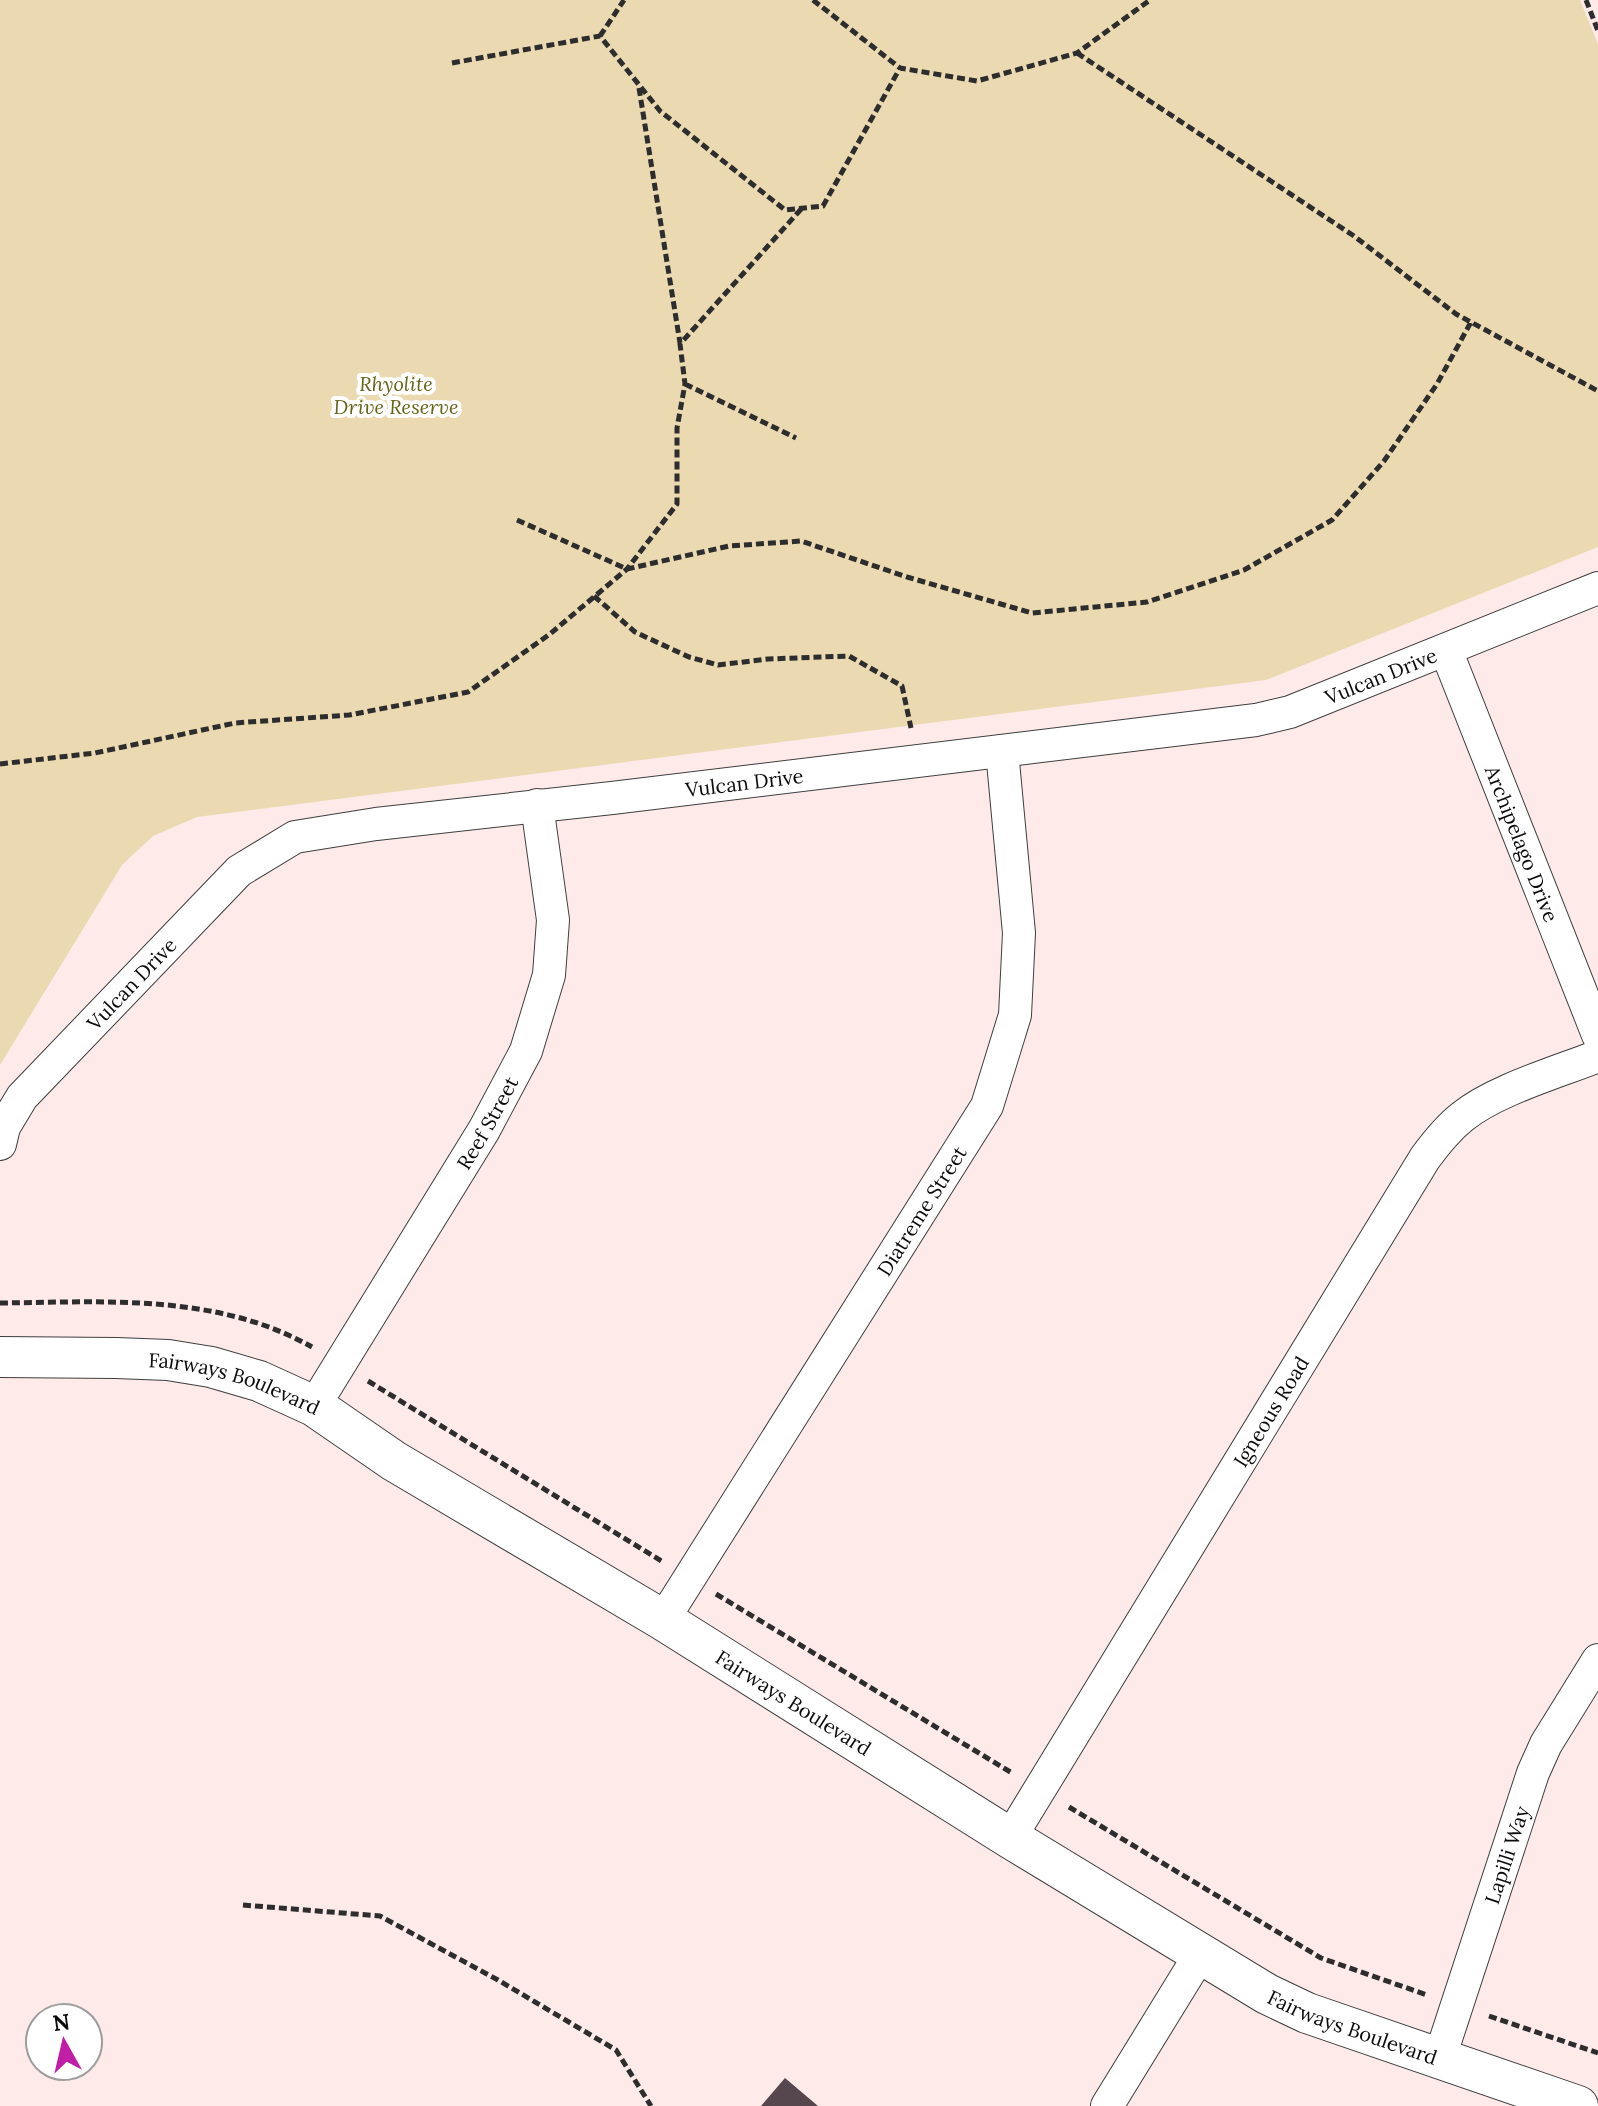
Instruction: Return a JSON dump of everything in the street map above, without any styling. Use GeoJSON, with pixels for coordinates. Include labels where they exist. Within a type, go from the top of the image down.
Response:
{"type":"FeatureCollection","features":[{"type":"Feature","properties":{"kind":"street","name":"Vulcan Drive"},"geometry":{"type":"LineString","coordinates":[[0,1144],[4,1127],[22,1097],[239,871],[295,837],[376,824],[1256,720],[1290,712],[1598,588]]}},
{"type":"Feature","properties":{"kind":"street","name":"Archipelago Drive"},"geometry":{"type":"LineString","coordinates":[[1446,650],[1598,1035]]}},
{"type":"Feature","properties":{"kind":"street","name":"Diatreme Street"},"geometry":{"type":"LineString","coordinates":[[663,1620],[987,1106],[1015,1015],[1019,933],[1002,751]]}},
{"type":"Feature","properties":{"kind":"street","name":"Reef Street"},"geometry":{"type":"LineString","coordinates":[[314,1406],[484,1130],[526,1051],[549,975],[553,920],[537,805]]}},
{"type":"Feature","properties":{"kind":"street","name":"Igneous Road"},"geometry":{"type":"LineString","coordinates":[[1010,1838],[1425,1158],[1445,1132],[1464,1115],[1492,1099],[1598,1056]]}},
{"type":"Feature","properties":{"kind":"street","name":"Fairways Boulevard"},"geometry":{"type":"LineString","coordinates":[[0,1357],[168,1360],[211,1367],[259,1381],[314,1406],[394,1461],[663,1620],[1010,1838],[1267,1994],[1307,2013],[1578,2106]]}},
{"type":"Feature","properties":{"kind":"street","name":"Lapilli Way"},"geometry":{"type":"LineString","coordinates":[[1439,2060],[1533,1773],[1546,1744],[1598,1660]]}},
{"type":"Feature","properties":{"kind":"street"},"geometry":{"type":"LineString","coordinates":[[1107,2106],[1201,1953]]}},
{"type":"Feature","properties":{"kind":"path"},"geometry":{"type":"LineString","coordinates":[[452,63],[600,36],[624,0]]}},
{"type":"Feature","properties":{"kind":"path"},"geometry":{"type":"LineString","coordinates":[[813,0],[900,68],[977,81],[1077,53],[1150,0]]}},
{"type":"Feature","properties":{"kind":"path"},"geometry":{"type":"LineString","coordinates":[[1586,0],[1598,31]]}},
{"type":"Feature","properties":{"kind":"path"},"geometry":{"type":"LineString","coordinates":[[600,36],[660,111],[785,210],[823,206],[900,68]]}},
{"type":"Feature","properties":{"kind":"path"},"geometry":{"type":"LineString","coordinates":[[1077,53],[1354,236],[1456,314],[1598,391]]}},
{"type":"Feature","properties":{"kind":"path"},"geometry":{"type":"LineString","coordinates":[[0,764],[95,753],[235,723],[349,715],[468,692],[550,634],[627,569],[677,504],[677,428],[685,384],[638,84]]}},
{"type":"Feature","properties":{"kind":"path"},"geometry":{"type":"LineString","coordinates":[[680,344],[803,207]]}},
{"type":"Feature","properties":{"kind":"path"},"geometry":{"type":"LineString","coordinates":[[517,520],[627,569],[729,546],[801,541],[907,577],[1032,613],[1147,602],[1244,570],[1332,520],[1384,461],[1437,384],[1471,322]]}},
{"type":"Feature","properties":{"kind":"path"},"geometry":{"type":"LineString","coordinates":[[685,384],[796,438]]}},
{"type":"Feature","properties":{"kind":"path"},"geometry":{"type":"LineString","coordinates":[[594,596],[635,632],[689,657],[718,665],[783,658],[849,656],[902,686],[916,762]]}},
{"type":"Feature","properties":{"kind":"path"},"geometry":{"type":"LineString","coordinates":[[0,1303],[142,1302],[195,1307],[241,1316],[297,1339],[1321,1958],[1598,2053]]}},
{"type":"Feature","properties":{"kind":"path"},"geometry":{"type":"LineString","coordinates":[[243,1905],[380,1916],[498,1980],[616,2050],[651,2106]]}},
{"type":"Feature","properties":{"kind":"green space","name":"Rhyolite Drive Reserve"},"geometry":{"type":"Polygon","coordinates":[[[0,0],[1580,0],[1598,44],[1598,547],[1266,680],[197,817],[153,836],[122,865],[0,1065],[0,0]]]}},
{"type":"Feature","properties":{"kind":"building"},"geometry":{"type":"Polygon","coordinates":[[[785,2078],[818,2106],[761,2106],[785,2078]]]}}]}
